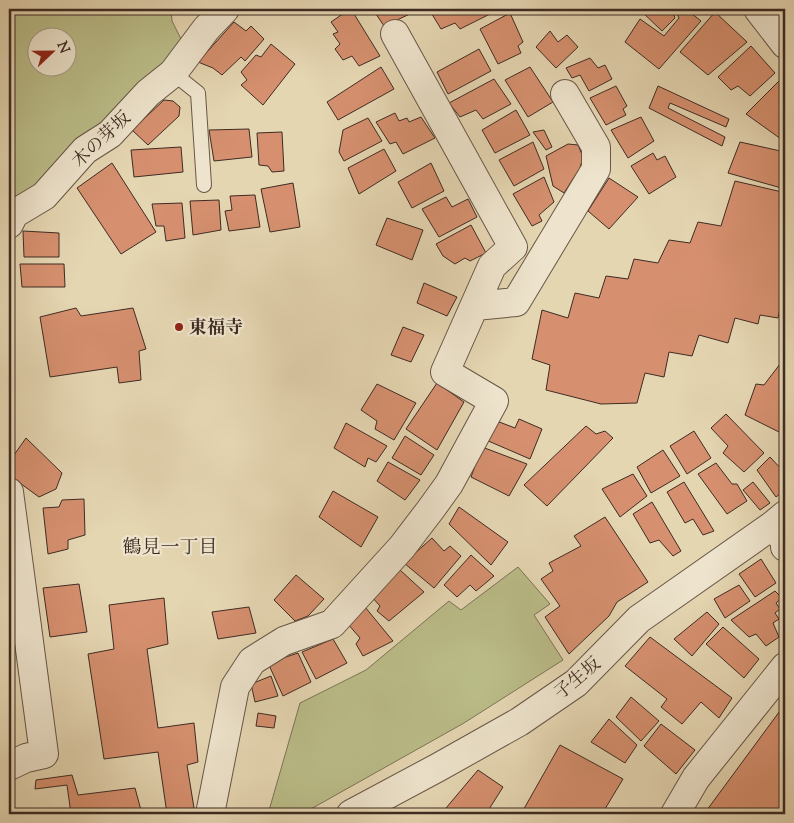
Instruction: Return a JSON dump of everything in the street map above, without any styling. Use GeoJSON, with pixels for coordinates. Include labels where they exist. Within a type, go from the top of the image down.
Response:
{"type":"FeatureCollection","features":[{"type":"Feature","properties":{"kind":"street","name":"木の芽坂"},"geometry":{"type":"LineString","coordinates":[[9,224],[14,214],[44,196],[85,150],[110,134],[148,92],[172,73],[206,29],[225,9]]}},
{"type":"Feature","properties":{"kind":"street"},"geometry":{"type":"LineString","coordinates":[[758,9],[785,44]]}},
{"type":"Feature","properties":{"kind":"street"},"geometry":{"type":"LineString","coordinates":[[210,814],[235,687],[252,661],[284,641],[332,624],[402,547],[431,509],[449,484],[494,402],[445,372],[492,266],[513,247],[395,34]]}},
{"type":"Feature","properties":{"kind":"street"},"geometry":{"type":"LineString","coordinates":[[475,306],[516,302],[596,169],[596,147],[565,94]]}},
{"type":"Feature","properties":{"kind":"street"},"geometry":{"type":"LineString","coordinates":[[9,492],[44,754],[26,758],[9,766]]}},
{"type":"Feature","properties":{"kind":"street","name":"子生坂"},"geometry":{"type":"LineString","coordinates":[[351,814],[518,722],[576,683],[639,620],[781,529]]}},
{"type":"Feature","properties":{"kind":"street"},"geometry":{"type":"LineString","coordinates":[[675,814],[696,778],[785,666]]}},
{"type":"Feature","properties":{"kind":"lane"},"geometry":{"type":"LineString","coordinates":[[172,73],[198,93],[204,186]]}},
{"type":"Feature","properties":{"kind":"green space"},"geometry":{"type":"Polygon","coordinates":[[[9,9],[171,9],[172,21],[184,45],[9,216],[9,9]]]}},
{"type":"Feature","properties":{"kind":"green space"},"geometry":{"type":"Polygon","coordinates":[[[518,567],[550,604],[534,615],[563,660],[464,723],[302,814],[268,814],[300,703],[366,670],[449,601],[461,610],[518,567]]]}},
{"type":"Feature","properties":{"kind":"building"},"geometry":{"type":"Polygon","coordinates":[[[350,9],[380,56],[359,66],[352,56],[343,60],[335,49],[340,44],[333,34],[338,32],[331,22],[350,9]]]}},
{"type":"Feature","properties":{"kind":"building"},"geometry":{"type":"Polygon","coordinates":[[[367,9],[409,9],[412,13],[384,26],[374,11],[369,12],[367,9]]]}},
{"type":"Feature","properties":{"kind":"building"},"geometry":{"type":"Polygon","coordinates":[[[436,9],[492,9],[494,12],[460,29],[455,23],[441,29],[430,11],[436,9]]]}},
{"type":"Feature","properties":{"kind":"building"},"geometry":{"type":"Polygon","coordinates":[[[639,9],[668,9],[675,18],[662,31],[639,9]]]}},
{"type":"Feature","properties":{"kind":"building"},"geometry":{"type":"Polygon","coordinates":[[[686,9],[701,21],[659,69],[625,42],[640,19],[664,36],[679,18],[677,14],[686,9]]]}},
{"type":"Feature","properties":{"kind":"building"},"geometry":{"type":"Polygon","coordinates":[[[715,12],[747,42],[708,75],[680,52],[715,12]]]}},
{"type":"Feature","properties":{"kind":"building"},"geometry":{"type":"Polygon","coordinates":[[[510,13],[523,42],[518,46],[521,53],[498,64],[480,29],[510,13]]]}},
{"type":"Feature","properties":{"kind":"building"},"geometry":{"type":"Polygon","coordinates":[[[234,22],[246,31],[251,26],[264,39],[245,61],[241,57],[222,75],[213,68],[198,62],[234,22]]]}},
{"type":"Feature","properties":{"kind":"building"},"geometry":{"type":"Polygon","coordinates":[[[550,31],[558,42],[567,35],[578,47],[556,68],[536,47],[550,31]]]}},
{"type":"Feature","properties":{"kind":"building"},"geometry":{"type":"Polygon","coordinates":[[[271,44],[295,64],[263,105],[241,85],[247,80],[241,72],[256,55],[261,57],[271,44]]]}},
{"type":"Feature","properties":{"kind":"building"},"geometry":{"type":"Polygon","coordinates":[[[751,46],[775,73],[750,96],[738,86],[731,90],[718,77],[751,46]]]}},
{"type":"Feature","properties":{"kind":"building"},"geometry":{"type":"Polygon","coordinates":[[[479,49],[491,71],[448,94],[437,72],[479,49]]]}},
{"type":"Feature","properties":{"kind":"building"},"geometry":{"type":"Polygon","coordinates":[[[590,58],[598,68],[605,65],[612,79],[589,91],[580,75],[572,78],[566,68],[590,58]]]}},
{"type":"Feature","properties":{"kind":"building"},"geometry":{"type":"Polygon","coordinates":[[[381,67],[394,89],[338,120],[327,102],[381,67]]]}},
{"type":"Feature","properties":{"kind":"building"},"geometry":{"type":"Polygon","coordinates":[[[530,67],[553,102],[528,117],[505,80],[530,67]]]}},
{"type":"Feature","properties":{"kind":"building"},"geometry":{"type":"Polygon","coordinates":[[[785,77],[785,140],[746,114],[785,77]]]}},
{"type":"Feature","properties":{"kind":"building"},"geometry":{"type":"Polygon","coordinates":[[[494,79],[511,104],[483,119],[476,110],[460,117],[449,103],[494,79]]]}},
{"type":"Feature","properties":{"kind":"building"},"geometry":{"type":"Polygon","coordinates":[[[616,86],[627,106],[623,109],[626,115],[606,125],[590,98],[616,86]]]}},
{"type":"Feature","properties":{"kind":"building"},"geometry":{"type":"Polygon","coordinates":[[[658,86],[729,119],[726,127],[670,103],[668,108],[725,137],[722,146],[649,108],[658,86]]]}},
{"type":"Feature","properties":{"kind":"building"},"geometry":{"type":"Polygon","coordinates":[[[164,100],[173,101],[180,107],[179,116],[148,145],[132,130],[164,100]]]}},
{"type":"Feature","properties":{"kind":"building"},"geometry":{"type":"Polygon","coordinates":[[[516,110],[530,135],[495,153],[482,130],[516,110]]]}},
{"type":"Feature","properties":{"kind":"building"},"geometry":{"type":"Polygon","coordinates":[[[395,113],[399,121],[407,118],[409,122],[421,117],[435,138],[403,154],[396,142],[390,144],[376,122],[395,113]]]}},
{"type":"Feature","properties":{"kind":"building"},"geometry":{"type":"Polygon","coordinates":[[[641,117],[654,141],[628,158],[611,130],[641,117]]]}},
{"type":"Feature","properties":{"kind":"building"},"geometry":{"type":"Polygon","coordinates":[[[368,118],[382,141],[344,161],[339,152],[343,130],[368,118]]]}},
{"type":"Feature","properties":{"kind":"building"},"geometry":{"type":"Polygon","coordinates":[[[249,129],[252,157],[214,161],[209,130],[249,129]]]}},
{"type":"Feature","properties":{"kind":"building"},"geometry":{"type":"Polygon","coordinates":[[[544,130],[552,147],[546,150],[533,132],[544,130]]]}},
{"type":"Feature","properties":{"kind":"building"},"geometry":{"type":"Polygon","coordinates":[[[282,132],[284,171],[272,172],[268,166],[259,165],[257,133],[282,132]]]}},
{"type":"Feature","properties":{"kind":"building"},"geometry":{"type":"Polygon","coordinates":[[[533,142],[544,169],[514,186],[499,160],[533,142]]]}},
{"type":"Feature","properties":{"kind":"building"},"geometry":{"type":"Polygon","coordinates":[[[740,142],[785,152],[785,189],[728,173],[740,142]]]}},
{"type":"Feature","properties":{"kind":"building"},"geometry":{"type":"Polygon","coordinates":[[[568,144],[578,145],[583,157],[580,168],[564,193],[553,186],[546,156],[568,144]]]}},
{"type":"Feature","properties":{"kind":"building"},"geometry":{"type":"Polygon","coordinates":[[[181,147],[183,172],[134,177],[131,150],[181,147]]]}},
{"type":"Feature","properties":{"kind":"building"},"geometry":{"type":"Polygon","coordinates":[[[384,149],[396,171],[359,194],[348,168],[384,149]]]}},
{"type":"Feature","properties":{"kind":"building"},"geometry":{"type":"Polygon","coordinates":[[[653,153],[657,160],[665,156],[676,177],[649,194],[631,166],[653,153]]]}},
{"type":"Feature","properties":{"kind":"building"},"geometry":{"type":"Polygon","coordinates":[[[112,163],[156,232],[121,254],[77,188],[112,163]]]}},
{"type":"Feature","properties":{"kind":"building"},"geometry":{"type":"Polygon","coordinates":[[[431,163],[444,191],[412,208],[398,182],[431,163]]]}},
{"type":"Feature","properties":{"kind":"building"},"geometry":{"type":"Polygon","coordinates":[[[544,177],[554,202],[539,215],[542,221],[532,226],[513,194],[544,177]]]}},
{"type":"Feature","properties":{"kind":"building"},"geometry":{"type":"Polygon","coordinates":[[[609,178],[638,197],[609,229],[588,211],[609,178]]]}},
{"type":"Feature","properties":{"kind":"building"},"geometry":{"type":"Polygon","coordinates":[[[735,181],[782,192],[782,202],[785,203],[785,286],[778,318],[760,315],[758,324],[735,318],[728,343],[699,335],[692,356],[669,352],[664,377],[645,373],[637,403],[601,404],[546,390],[550,365],[532,359],[542,310],[568,318],[575,293],[599,298],[606,276],[628,279],[634,259],[658,263],[669,240],[690,243],[698,222],[721,226],[735,181]]]}},
{"type":"Feature","properties":{"kind":"building"},"geometry":{"type":"Polygon","coordinates":[[[293,183],[300,227],[270,232],[261,189],[293,183]]]}},
{"type":"Feature","properties":{"kind":"building"},"geometry":{"type":"Polygon","coordinates":[[[255,195],[260,227],[229,231],[225,211],[232,210],[230,196],[255,195]]]}},
{"type":"Feature","properties":{"kind":"building"},"geometry":{"type":"Polygon","coordinates":[[[446,197],[452,207],[468,199],[477,217],[439,237],[422,209],[446,197]]]}},
{"type":"Feature","properties":{"kind":"building"},"geometry":{"type":"Polygon","coordinates":[[[219,200],[221,230],[193,235],[190,201],[219,200]]]}},
{"type":"Feature","properties":{"kind":"building"},"geometry":{"type":"Polygon","coordinates":[[[182,203],[185,238],[166,241],[164,226],[156,226],[152,204],[182,203]]]}},
{"type":"Feature","properties":{"kind":"building"},"geometry":{"type":"Polygon","coordinates":[[[387,218],[423,230],[412,260],[376,245],[387,218]]]}},
{"type":"Feature","properties":{"kind":"building"},"geometry":{"type":"Polygon","coordinates":[[[471,225],[486,253],[470,261],[465,258],[455,264],[443,256],[436,244],[471,225]]]}},
{"type":"Feature","properties":{"kind":"building"},"geometry":{"type":"Polygon","coordinates":[[[23,231],[59,233],[59,257],[24,257],[23,231]]]}},
{"type":"Feature","properties":{"kind":"building"},"geometry":{"type":"Polygon","coordinates":[[[20,264],[64,264],[65,287],[22,287],[20,264]]]}},
{"type":"Feature","properties":{"kind":"building"},"geometry":{"type":"Polygon","coordinates":[[[424,283],[457,297],[447,316],[417,303],[424,283]]]}},
{"type":"Feature","properties":{"kind":"building"},"geometry":{"type":"Polygon","coordinates":[[[76,308],[81,316],[133,308],[146,349],[139,351],[141,380],[119,383],[117,367],[50,377],[40,317],[76,308]]]}},
{"type":"Feature","properties":{"kind":"building"},"geometry":{"type":"Polygon","coordinates":[[[403,327],[424,335],[411,362],[391,355],[403,327]]]}},
{"type":"Feature","properties":{"kind":"building"},"geometry":{"type":"Polygon","coordinates":[[[785,363],[785,435],[745,415],[756,384],[764,385],[780,364],[785,363]]]}},
{"type":"Feature","properties":{"kind":"building"},"geometry":{"type":"Polygon","coordinates":[[[437,383],[464,402],[437,450],[406,429],[437,383]]]}},
{"type":"Feature","properties":{"kind":"building"},"geometry":{"type":"Polygon","coordinates":[[[377,384],[416,403],[394,440],[375,429],[377,421],[361,410],[377,384]]]}},
{"type":"Feature","properties":{"kind":"building"},"geometry":{"type":"Polygon","coordinates":[[[726,414],[764,453],[744,472],[723,453],[728,446],[711,428],[726,414]]]}},
{"type":"Feature","properties":{"kind":"building"},"geometry":{"type":"Polygon","coordinates":[[[519,419],[542,429],[530,459],[486,440],[494,420],[515,428],[519,419]]]}},
{"type":"Feature","properties":{"kind":"building"},"geometry":{"type":"Polygon","coordinates":[[[346,423],[387,446],[376,462],[368,458],[365,467],[334,448],[346,423]]]}},
{"type":"Feature","properties":{"kind":"building"},"geometry":{"type":"Polygon","coordinates":[[[586,426],[596,434],[605,431],[613,438],[547,506],[524,485],[586,426]]]}},
{"type":"Feature","properties":{"kind":"building"},"geometry":{"type":"Polygon","coordinates":[[[694,431],[711,458],[687,474],[670,446],[694,431]]]}},
{"type":"Feature","properties":{"kind":"building"},"geometry":{"type":"Polygon","coordinates":[[[405,436],[434,455],[421,475],[392,458],[405,436]]]}},
{"type":"Feature","properties":{"kind":"building"},"geometry":{"type":"Polygon","coordinates":[[[26,438],[62,473],[56,489],[39,497],[9,475],[9,462],[26,438]]]}},
{"type":"Feature","properties":{"kind":"building"},"geometry":{"type":"Polygon","coordinates":[[[482,447],[527,464],[509,496],[471,477],[482,447]]]}},
{"type":"Feature","properties":{"kind":"building"},"geometry":{"type":"Polygon","coordinates":[[[663,450],[680,476],[651,493],[637,467],[663,450]]]}},
{"type":"Feature","properties":{"kind":"building"},"geometry":{"type":"Polygon","coordinates":[[[770,457],[785,473],[785,490],[776,497],[757,470],[770,457]]]}},
{"type":"Feature","properties":{"kind":"building"},"geometry":{"type":"Polygon","coordinates":[[[388,462],[420,480],[405,500],[377,481],[388,462]]]}},
{"type":"Feature","properties":{"kind":"building"},"geometry":{"type":"Polygon","coordinates":[[[716,463],[732,484],[737,484],[747,501],[727,514],[698,474],[716,463]]]}},
{"type":"Feature","properties":{"kind":"building"},"geometry":{"type":"Polygon","coordinates":[[[633,474],[647,496],[620,517],[602,489],[633,474]]]}},
{"type":"Feature","properties":{"kind":"building"},"geometry":{"type":"Polygon","coordinates":[[[684,482],[714,531],[703,535],[693,519],[685,523],[667,492],[684,482]]]}},
{"type":"Feature","properties":{"kind":"building"},"geometry":{"type":"Polygon","coordinates":[[[753,482],[770,503],[760,510],[743,490],[753,482]]]}},
{"type":"Feature","properties":{"kind":"building"},"geometry":{"type":"Polygon","coordinates":[[[333,491],[378,517],[361,547],[319,517],[333,491]]]}},
{"type":"Feature","properties":{"kind":"building"},"geometry":{"type":"Polygon","coordinates":[[[84,499],[85,535],[68,540],[68,549],[48,554],[43,508],[59,507],[62,500],[84,499]]]}},
{"type":"Feature","properties":{"kind":"building"},"geometry":{"type":"Polygon","coordinates":[[[652,502],[681,551],[673,556],[659,540],[650,543],[633,514],[652,502]]]}},
{"type":"Feature","properties":{"kind":"building"},"geometry":{"type":"Polygon","coordinates":[[[459,507],[508,542],[491,565],[449,524],[459,507]]]}},
{"type":"Feature","properties":{"kind":"building"},"geometry":{"type":"Polygon","coordinates":[[[605,517],[648,582],[617,602],[609,616],[569,654],[545,617],[560,606],[541,579],[553,571],[549,563],[581,546],[574,536],[605,517]]]}},
{"type":"Feature","properties":{"kind":"building"},"geometry":{"type":"Polygon","coordinates":[[[432,538],[444,551],[450,546],[461,556],[434,588],[404,563],[432,538]]]}},
{"type":"Feature","properties":{"kind":"building"},"geometry":{"type":"Polygon","coordinates":[[[471,555],[494,576],[476,591],[470,585],[457,597],[444,585],[471,555]]]}},
{"type":"Feature","properties":{"kind":"building"},"geometry":{"type":"Polygon","coordinates":[[[761,559],[776,583],[755,597],[739,574],[761,559]]]}},
{"type":"Feature","properties":{"kind":"building"},"geometry":{"type":"Polygon","coordinates":[[[400,570],[424,592],[389,621],[377,611],[380,606],[371,596],[400,570]]]}},
{"type":"Feature","properties":{"kind":"building"},"geometry":{"type":"Polygon","coordinates":[[[296,575],[324,599],[308,616],[295,621],[274,600],[296,575]]]}},
{"type":"Feature","properties":{"kind":"building"},"geometry":{"type":"Polygon","coordinates":[[[79,584],[87,632],[50,637],[43,588],[79,584]]]}},
{"type":"Feature","properties":{"kind":"building"},"geometry":{"type":"Polygon","coordinates":[[[739,585],[750,601],[725,618],[714,599],[739,585]]]}},
{"type":"Feature","properties":{"kind":"building"},"geometry":{"type":"Polygon","coordinates":[[[775,591],[782,598],[776,603],[780,609],[775,613],[779,619],[773,623],[779,637],[766,646],[756,634],[749,637],[731,620],[775,591]]]}},
{"type":"Feature","properties":{"kind":"building"},"geometry":{"type":"Polygon","coordinates":[[[164,598],[168,644],[147,649],[158,728],[194,723],[198,762],[187,765],[194,808],[181,814],[167,814],[158,752],[104,759],[88,654],[114,649],[109,605],[164,598]]]}},
{"type":"Feature","properties":{"kind":"building"},"geometry":{"type":"Polygon","coordinates":[[[249,607],[256,633],[218,639],[212,612],[249,607]]]}},
{"type":"Feature","properties":{"kind":"building"},"geometry":{"type":"Polygon","coordinates":[[[365,607],[393,641],[363,656],[356,644],[360,638],[347,623],[365,607]]]}},
{"type":"Feature","properties":{"kind":"building"},"geometry":{"type":"Polygon","coordinates":[[[707,612],[719,624],[692,656],[674,639],[707,612]]]}},
{"type":"Feature","properties":{"kind":"building"},"geometry":{"type":"Polygon","coordinates":[[[723,627],[759,659],[744,678],[706,644],[723,627]]]}},
{"type":"Feature","properties":{"kind":"building"},"geometry":{"type":"Polygon","coordinates":[[[650,637],[732,698],[719,718],[701,702],[682,724],[661,707],[667,699],[625,666],[650,637]]]}},
{"type":"Feature","properties":{"kind":"building"},"geometry":{"type":"Polygon","coordinates":[[[333,639],[347,663],[316,679],[302,652],[333,639]]]}},
{"type":"Feature","properties":{"kind":"building"},"geometry":{"type":"Polygon","coordinates":[[[298,653],[311,682],[283,696],[268,663],[298,653]]]}},
{"type":"Feature","properties":{"kind":"building"},"geometry":{"type":"Polygon","coordinates":[[[271,676],[278,696],[255,702],[251,684],[271,676]]]}},
{"type":"Feature","properties":{"kind":"building"},"geometry":{"type":"Polygon","coordinates":[[[631,697],[659,721],[641,741],[616,717],[631,697]]]}},
{"type":"Feature","properties":{"kind":"building"},"geometry":{"type":"Polygon","coordinates":[[[785,704],[785,814],[704,814],[785,704]]]}},
{"type":"Feature","properties":{"kind":"building"},"geometry":{"type":"Polygon","coordinates":[[[258,713],[276,716],[274,728],[256,726],[258,713]]]}},
{"type":"Feature","properties":{"kind":"building"},"geometry":{"type":"Polygon","coordinates":[[[609,719],[637,745],[625,763],[591,742],[609,719]]]}},
{"type":"Feature","properties":{"kind":"building"},"geometry":{"type":"Polygon","coordinates":[[[661,724],[695,750],[676,774],[644,746],[661,724]]]}},
{"type":"Feature","properties":{"kind":"building"},"geometry":{"type":"Polygon","coordinates":[[[560,745],[623,779],[602,814],[521,814],[560,745]]]}},
{"type":"Feature","properties":{"kind":"building"},"geometry":{"type":"Polygon","coordinates":[[[478,770],[503,787],[486,814],[441,814],[478,770]]]}},
{"type":"Feature","properties":{"kind":"building"},"geometry":{"type":"Polygon","coordinates":[[[72,775],[78,795],[135,788],[142,814],[71,814],[67,785],[35,789],[36,780],[72,775]]]}},
{"type":"Feature","properties":{"kind":"place","name":"東福寺"},"geometry":{"type":"Point","coordinates":[179,327]}},
{"type":"Feature","properties":{"kind":"district","name":"鶴見一丁目"},"geometry":{"type":"Point","coordinates":[170,546]}}]}
